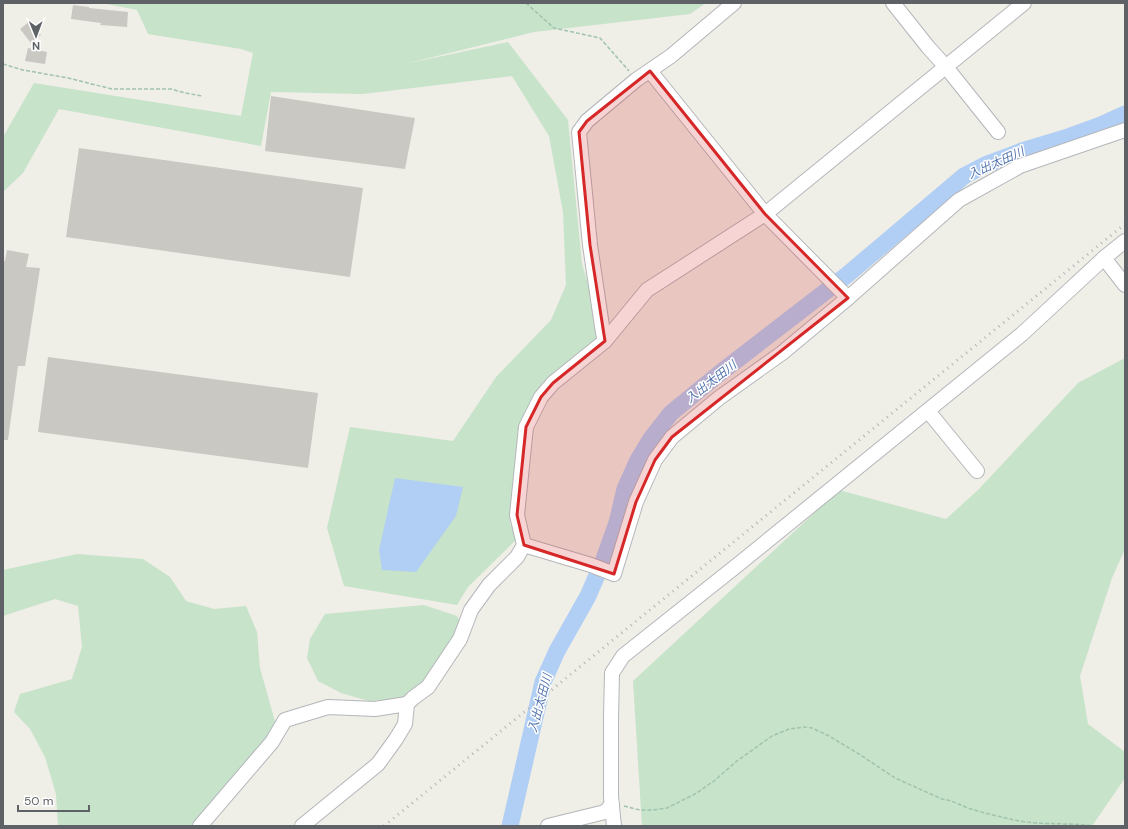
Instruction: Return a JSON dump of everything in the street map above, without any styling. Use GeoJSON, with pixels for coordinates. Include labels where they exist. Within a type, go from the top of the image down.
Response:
{"type":"FeatureCollection","features":[{"type":"Feature","properties":{"kind":"street"},"geometry":{"type":"LineString","coordinates":[[605,341],[590,245],[578,132],[587,121],[636,80],[671,56],[734,3]]}},
{"type":"Feature","properties":{"kind":"street"},"geometry":{"type":"LineString","coordinates":[[893,3],[998,132]]}},
{"type":"Feature","properties":{"kind":"street"},"geometry":{"type":"LineString","coordinates":[[200,826],[272,742],[285,720],[328,708],[375,710],[407,704],[428,688],[460,639],[471,610],[489,586],[517,557],[524,545],[517,515],[526,427],[541,397],[553,383],[605,341],[647,290],[765,214],[1024,3]]}},
{"type":"Feature","properties":{"kind":"street"},"geometry":{"type":"LineString","coordinates":[[650,71],[765,214],[848,298]]}},
{"type":"Feature","properties":{"kind":"street"},"geometry":{"type":"LineString","coordinates":[[524,545],[591,565],[614,574],[636,502],[655,460],[672,437],[719,398],[782,353],[848,298],[959,200],[1020,166],[1125,130]]}},
{"type":"Feature","properties":{"kind":"street"},"geometry":{"type":"LineString","coordinates":[[614,826],[611,797],[612,673],[623,656],[1022,334],[1104,258],[1125,241]]}},
{"type":"Feature","properties":{"kind":"street"},"geometry":{"type":"LineString","coordinates":[[1104,258],[1125,285]]}},
{"type":"Feature","properties":{"kind":"street"},"geometry":{"type":"LineString","coordinates":[[928,411],[977,471]]}},
{"type":"Feature","properties":{"kind":"street"},"geometry":{"type":"LineString","coordinates":[[302,826],[378,764],[396,739],[404,724],[407,704]]}},
{"type":"Feature","properties":{"kind":"street"},"geometry":{"type":"LineString","coordinates":[[548,826],[604,812],[612,804]]}},
{"type":"Feature","properties":{"kind":"path"},"geometry":{"type":"LineString","coordinates":[[526,3],[554,28],[600,38],[636,80]]}},
{"type":"Feature","properties":{"kind":"path"},"geometry":{"type":"LineString","coordinates":[[3,64],[23,70],[68,78],[112,89],[171,89],[202,96]]}},
{"type":"Feature","properties":{"kind":"path"},"geometry":{"type":"LineString","coordinates":[[612,804],[640,810],[667,808],[695,794],[714,781],[737,761],[772,736],[789,729],[804,727],[812,728],[829,736],[894,778],[942,799],[971,809],[1011,820],[1046,824],[1079,824],[1093,826]]}},
{"type":"Feature","properties":{"kind":"highlighted area"},"geometry":{"type":"Polygon","coordinates":[[[650,71],[765,214],[848,298],[672,437],[655,460],[636,502],[614,574],[524,545],[517,515],[526,427],[541,397],[553,383],[605,341],[590,245],[579,132],[587,121],[650,71]]]}},
{"type":"Feature","properties":{"kind":"green space"},"geometry":{"type":"Polygon","coordinates":[[[102,3],[706,3],[690,14],[534,32],[405,64],[508,42],[568,120],[582,264],[603,333],[541,397],[525,438],[510,524],[518,538],[468,587],[457,605],[344,586],[327,528],[350,427],[453,441],[496,377],[551,320],[566,285],[563,212],[549,136],[512,76],[363,94],[271,92],[261,146],[59,109],[23,173],[3,192],[3,137],[34,83],[241,116],[253,53],[241,49],[148,34],[137,10],[102,3]]]}},
{"type":"Feature","properties":{"kind":"green space"},"geometry":{"type":"Polygon","coordinates":[[[1125,358],[1125,549],[1112,578],[1080,676],[1088,724],[1125,752],[1125,778],[1092,826],[642,826],[633,681],[839,490],[946,519],[978,490],[1078,383],[1125,358]]]}},
{"type":"Feature","properties":{"kind":"green space"},"geometry":{"type":"Polygon","coordinates":[[[77,554],[143,559],[170,577],[186,601],[214,609],[246,606],[257,632],[260,668],[278,732],[200,826],[58,826],[56,794],[45,757],[30,729],[14,712],[20,694],[72,679],[82,647],[78,606],[55,599],[3,616],[3,570],[77,554]]]}},
{"type":"Feature","properties":{"kind":"green space"},"geometry":{"type":"Polygon","coordinates":[[[424,605],[457,616],[464,628],[413,698],[369,701],[341,693],[318,681],[307,658],[310,639],[325,614],[424,605]]]}},
{"type":"Feature","properties":{"kind":"water"},"geometry":{"type":"Polygon","coordinates":[[[395,478],[463,487],[456,516],[416,572],[382,570],[379,550],[395,478]]]}},
{"type":"Feature","properties":{"kind":"building"},"geometry":{"type":"Polygon","coordinates":[[[73,5],[128,12],[127,27],[100,25],[101,23],[71,19],[73,5]]]}},
{"type":"Feature","properties":{"kind":"building"},"geometry":{"type":"Polygon","coordinates":[[[30,21],[41,35],[31,43],[20,29],[30,21]]]}},
{"type":"Feature","properties":{"kind":"building"},"geometry":{"type":"Polygon","coordinates":[[[28,48],[47,52],[45,64],[25,61],[28,48]]]}},
{"type":"Feature","properties":{"kind":"building"},"geometry":{"type":"Polygon","coordinates":[[[271,96],[415,118],[405,169],[265,151],[271,96]]]}},
{"type":"Feature","properties":{"kind":"building"},"geometry":{"type":"Polygon","coordinates":[[[79,148],[363,188],[350,277],[66,237],[79,148]]]}},
{"type":"Feature","properties":{"kind":"building"},"geometry":{"type":"Polygon","coordinates":[[[7,250],[29,254],[26,267],[40,268],[25,366],[18,366],[8,440],[3,440],[3,261],[5,261],[7,250]]]}},
{"type":"Feature","properties":{"kind":"building"},"geometry":{"type":"Polygon","coordinates":[[[48,357],[318,393],[308,468],[38,432],[48,357]]]}},
{"type":"Feature","properties":{"kind":"waterway","name":"入出太田川"},"geometry":{"type":"LineString","coordinates":[[510,826],[543,682],[557,651],[588,596],[604,559],[617,523],[625,489],[638,460],[650,440],[671,413],[720,373],[847,275],[964,176],[985,165],[1101,125],[1125,114]]}},
{"type":"Feature","properties":{"kind":"railway"},"geometry":{"type":"LineString","coordinates":[[384,826],[1125,224]]}}]}
